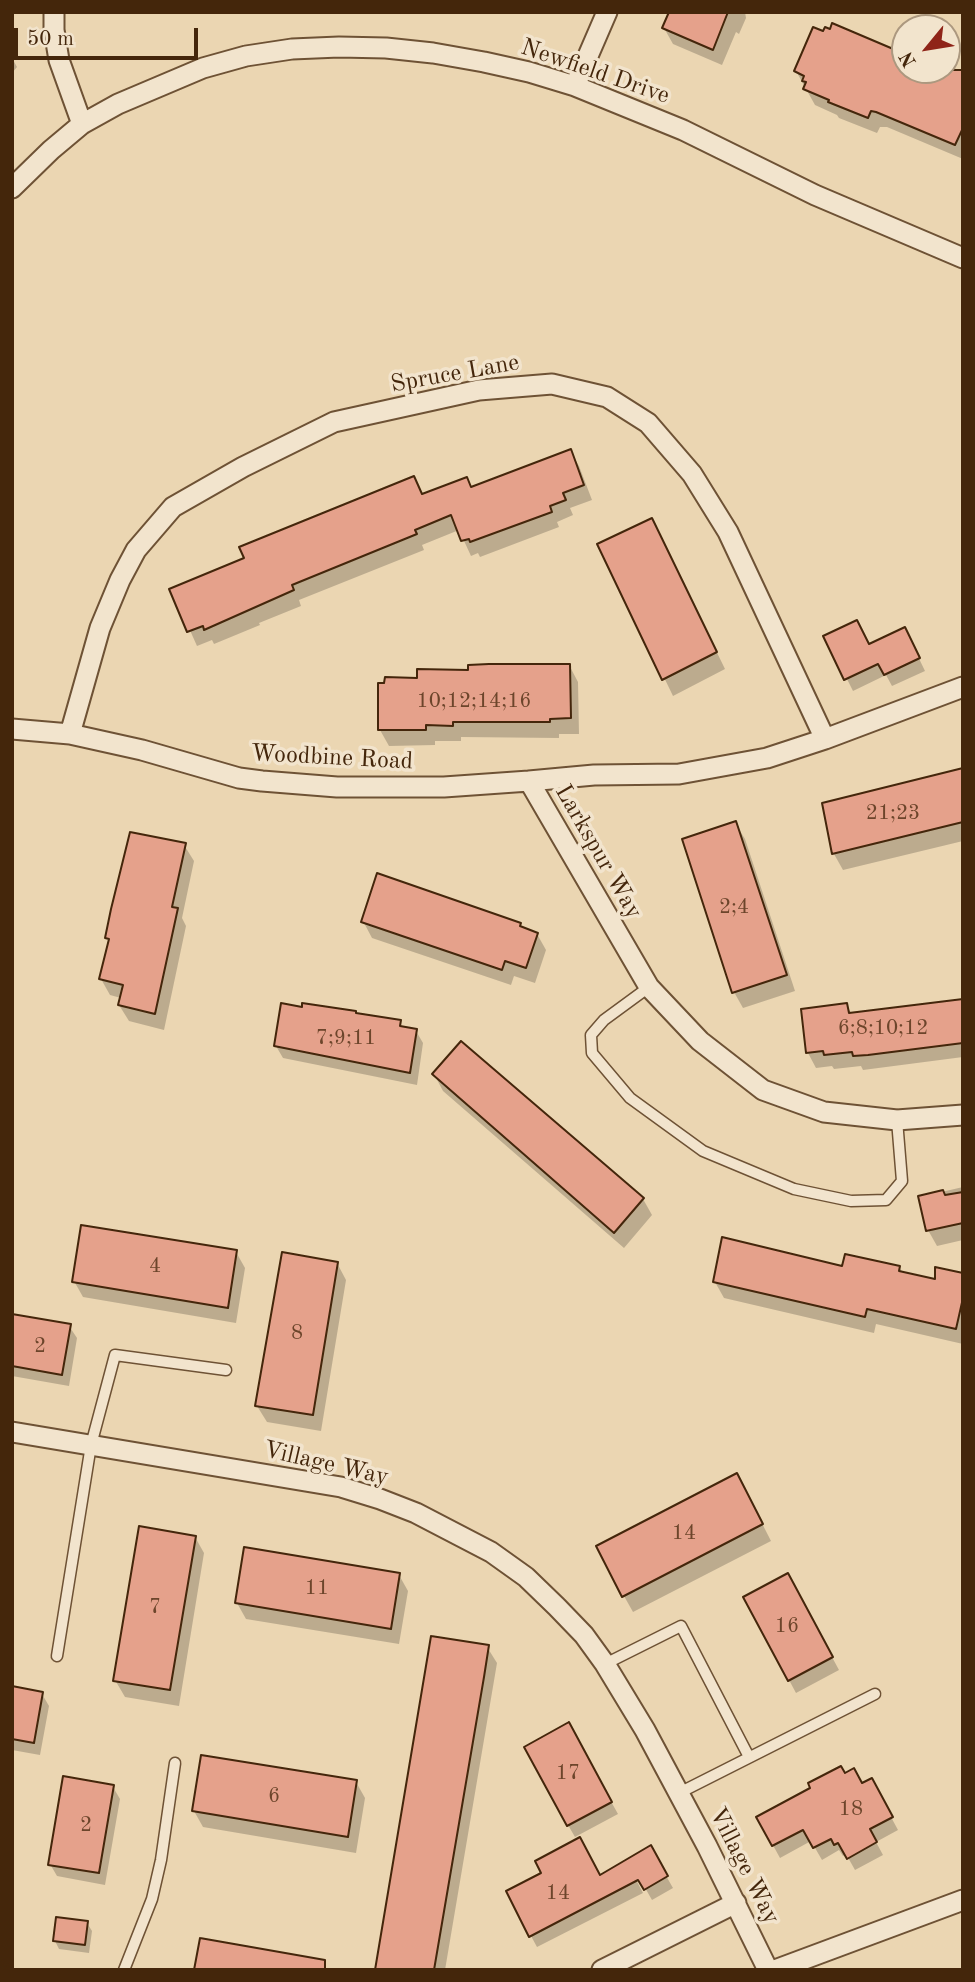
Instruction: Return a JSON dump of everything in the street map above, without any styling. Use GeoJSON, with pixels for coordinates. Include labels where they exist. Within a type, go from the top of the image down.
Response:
{"type":"FeatureCollection","features":[{"type":"Feature","properties":{"kind":"street"},"geometry":{"type":"LineString","coordinates":[[54,12],[59,60],[82,124]]}},
{"type":"Feature","properties":{"kind":"street"},"geometry":{"type":"LineString","coordinates":[[575,86],[607,12]]}},
{"type":"Feature","properties":{"kind":"street","name":"Newfield Drive"},"geometry":{"type":"LineString","coordinates":[[12,188],[82,124],[118,104],[203,68],[246,56],[292,49],[374,47],[433,53],[529,72],[575,86],[683,130],[815,195],[963,258]]}},
{"type":"Feature","properties":{"kind":"street","name":"Spruce Lane"},"geometry":{"type":"LineString","coordinates":[[71,734],[100,628],[120,580],[136,550],[173,507],[243,467],[334,422],[479,390],[552,384],[607,397],[648,423],[692,474],[728,532],[825,739]]}},
{"type":"Feature","properties":{"kind":"street","name":"Larkspur Way"},"geometry":{"type":"LineString","coordinates":[[963,687],[767,758],[678,774],[594,775],[529,781],[649,987],[700,1041],[763,1090],[824,1112],[897,1120],[963,1115]]}},
{"type":"Feature","properties":{"kind":"street","name":"Woodbine Road"},"geometry":{"type":"LineString","coordinates":[[12,729],[71,734],[142,750],[239,778],[262,781],[337,787],[444,787],[529,781]]}},
{"type":"Feature","properties":{"kind":"street","name":"Village Way"},"geometry":{"type":"LineString","coordinates":[[12,1433],[341,1488],[416,1513],[491,1552],[526,1577],[584,1635],[605,1664],[679,1793],[768,1970]]}},
{"type":"Feature","properties":{"kind":"street"},"geometry":{"type":"LineString","coordinates":[[775,1970],[963,1900]]}},
{"type":"Feature","properties":{"kind":"street"},"geometry":{"type":"LineString","coordinates":[[602,1970],[736,1903]]}},
{"type":"Feature","properties":{"kind":"lane"},"geometry":{"type":"LineString","coordinates":[[649,987],[604,1020],[591,1035],[592,1053],[630,1098],[703,1151],[794,1189],[851,1201],[886,1200],[902,1181],[897,1120]]}},
{"type":"Feature","properties":{"kind":"lane"},"geometry":{"type":"LineString","coordinates":[[57,1656],[91,1445],[115,1355],[226,1370]]}},
{"type":"Feature","properties":{"kind":"lane"},"geometry":{"type":"LineString","coordinates":[[605,1664],[681,1626],[750,1757]]}},
{"type":"Feature","properties":{"kind":"lane"},"geometry":{"type":"LineString","coordinates":[[679,1793],[875,1694]]}},
{"type":"Feature","properties":{"kind":"lane"},"geometry":{"type":"LineString","coordinates":[[124,1970],[152,1899],[161,1860],[175,1763]]}},
{"type":"Feature","properties":{"kind":"building"},"geometry":{"type":"Polygon","coordinates":[[[669,12],[728,12],[713,50],[662,28],[669,12]]]}},
{"type":"Feature","properties":{"kind":"building"},"geometry":{"type":"Polygon","coordinates":[[[832,23],[891,48],[891,84],[961,84],[963,70],[963,128],[955,145],[876,112],[871,111],[868,118],[803,89],[806,82],[802,81],[804,76],[794,71],[813,27],[823,31],[825,27],[830,29],[832,23]]]}},
{"type":"Feature","properties":{"kind":"building"},"geometry":{"type":"Polygon","coordinates":[[[571,449],[584,485],[563,493],[566,500],[550,506],[552,512],[470,542],[469,539],[461,541],[451,515],[415,530],[417,534],[292,585],[294,590],[204,630],[203,626],[187,632],[169,589],[244,558],[239,547],[414,476],[422,494],[467,477],[471,487],[571,449]]]}},
{"type":"Feature","properties":{"kind":"building"},"geometry":{"type":"Polygon","coordinates":[[[652,518],[717,652],[662,680],[597,544],[652,518]]]}},
{"type":"Feature","properties":{"kind":"building"},"geometry":{"type":"Polygon","coordinates":[[[857,620],[869,644],[905,627],[920,658],[884,675],[878,664],[844,680],[823,636],[857,620]]]}},
{"type":"Feature","properties":{"kind":"building"},"geometry":{"type":"Polygon","coordinates":[[[570,664],[571,718],[550,719],[550,722],[453,722],[453,726],[426,725],[426,730],[378,730],[378,683],[384,683],[385,677],[417,678],[417,669],[468,670],[468,665],[570,664]]]}},
{"type":"Feature","properties":{"kind":"building"},"geometry":{"type":"Polygon","coordinates":[[[963,768],[963,822],[832,854],[822,803],[963,768]]]}},
{"type":"Feature","properties":{"kind":"building"},"geometry":{"type":"Polygon","coordinates":[[[736,821],[787,975],[732,993],[682,839],[736,821]]]}},
{"type":"Feature","properties":{"kind":"building"},"geometry":{"type":"Polygon","coordinates":[[[130,832],[186,843],[172,907],[178,908],[155,1014],[118,1005],[123,985],[99,979],[109,939],[105,938],[111,909],[130,832]]]}},
{"type":"Feature","properties":{"kind":"building"},"geometry":{"type":"Polygon","coordinates":[[[377,873],[521,923],[520,926],[538,933],[526,968],[505,961],[502,970],[361,922],[377,873]]]}},
{"type":"Feature","properties":{"kind":"building"},"geometry":{"type":"Polygon","coordinates":[[[963,999],[963,1043],[853,1056],[852,1052],[824,1055],[823,1051],[806,1053],[801,1009],[847,1003],[849,1013],[963,999]]]}},
{"type":"Feature","properties":{"kind":"building"},"geometry":{"type":"Polygon","coordinates":[[[281,1003],[302,1007],[302,1003],[401,1020],[400,1026],[417,1029],[410,1073],[274,1046],[281,1003]]]}},
{"type":"Feature","properties":{"kind":"building"},"geometry":{"type":"Polygon","coordinates":[[[461,1041],[644,1198],[614,1233],[432,1074],[461,1041]]]}},
{"type":"Feature","properties":{"kind":"building"},"geometry":{"type":"Polygon","coordinates":[[[943,1190],[945,1195],[963,1192],[963,1223],[926,1231],[918,1196],[943,1190]]]}},
{"type":"Feature","properties":{"kind":"building"},"geometry":{"type":"Polygon","coordinates":[[[81,1225],[237,1250],[228,1308],[72,1282],[81,1225]]]}},
{"type":"Feature","properties":{"kind":"building"},"geometry":{"type":"Polygon","coordinates":[[[722,1237],[842,1266],[845,1254],[900,1266],[899,1271],[935,1279],[935,1267],[963,1273],[963,1298],[956,1329],[867,1309],[865,1317],[713,1282],[722,1237]]]}},
{"type":"Feature","properties":{"kind":"building"},"geometry":{"type":"Polygon","coordinates":[[[282,1252],[338,1262],[313,1415],[255,1406],[282,1252]]]}},
{"type":"Feature","properties":{"kind":"building"},"geometry":{"type":"Polygon","coordinates":[[[12,1314],[71,1324],[62,1375],[12,1366],[12,1314]]]}},
{"type":"Feature","properties":{"kind":"building"},"geometry":{"type":"Polygon","coordinates":[[[737,1473],[763,1524],[622,1597],[596,1546],[737,1473]]]}},
{"type":"Feature","properties":{"kind":"building"},"geometry":{"type":"Polygon","coordinates":[[[139,1526],[196,1536],[170,1690],[113,1681],[139,1526]]]}},
{"type":"Feature","properties":{"kind":"building"},"geometry":{"type":"Polygon","coordinates":[[[244,1547],[400,1573],[391,1629],[235,1603],[244,1547]]]}},
{"type":"Feature","properties":{"kind":"building"},"geometry":{"type":"Polygon","coordinates":[[[788,1573],[833,1657],[788,1681],[743,1597],[788,1573]]]}},
{"type":"Feature","properties":{"kind":"building"},"geometry":{"type":"Polygon","coordinates":[[[431,1636],[489,1645],[484,1677],[434,1970],[375,1970],[431,1636]]]}},
{"type":"Feature","properties":{"kind":"building"},"geometry":{"type":"Polygon","coordinates":[[[12,1686],[43,1692],[34,1743],[12,1739],[12,1686]]]}},
{"type":"Feature","properties":{"kind":"building"},"geometry":{"type":"Polygon","coordinates":[[[569,1722],[612,1802],[567,1826],[524,1747],[569,1722]]]}},
{"type":"Feature","properties":{"kind":"building"},"geometry":{"type":"Polygon","coordinates":[[[201,1755],[357,1780],[348,1837],[192,1811],[201,1755]]]}},
{"type":"Feature","properties":{"kind":"building"},"geometry":{"type":"Polygon","coordinates":[[[841,1766],[845,1773],[854,1768],[862,1783],[872,1778],[893,1817],[870,1829],[877,1842],[847,1859],[838,1843],[834,1845],[831,1839],[813,1848],[803,1830],[772,1846],[756,1817],[810,1788],[808,1783],[841,1766]]]}},
{"type":"Feature","properties":{"kind":"building"},"geometry":{"type":"Polygon","coordinates":[[[63,1776],[114,1785],[99,1873],[48,1865],[63,1776]]]}},
{"type":"Feature","properties":{"kind":"building"},"geometry":{"type":"Polygon","coordinates":[[[580,1837],[600,1875],[651,1845],[668,1876],[644,1890],[638,1880],[529,1937],[506,1891],[541,1873],[535,1861],[580,1837]]]}},
{"type":"Feature","properties":{"kind":"building"},"geometry":{"type":"Polygon","coordinates":[[[56,1917],[88,1921],[85,1945],[53,1941],[56,1917]]]}},
{"type":"Feature","properties":{"kind":"building"},"geometry":{"type":"Polygon","coordinates":[[[200,1938],[325,1960],[325,1970],[194,1970],[200,1938]]]}}]}
